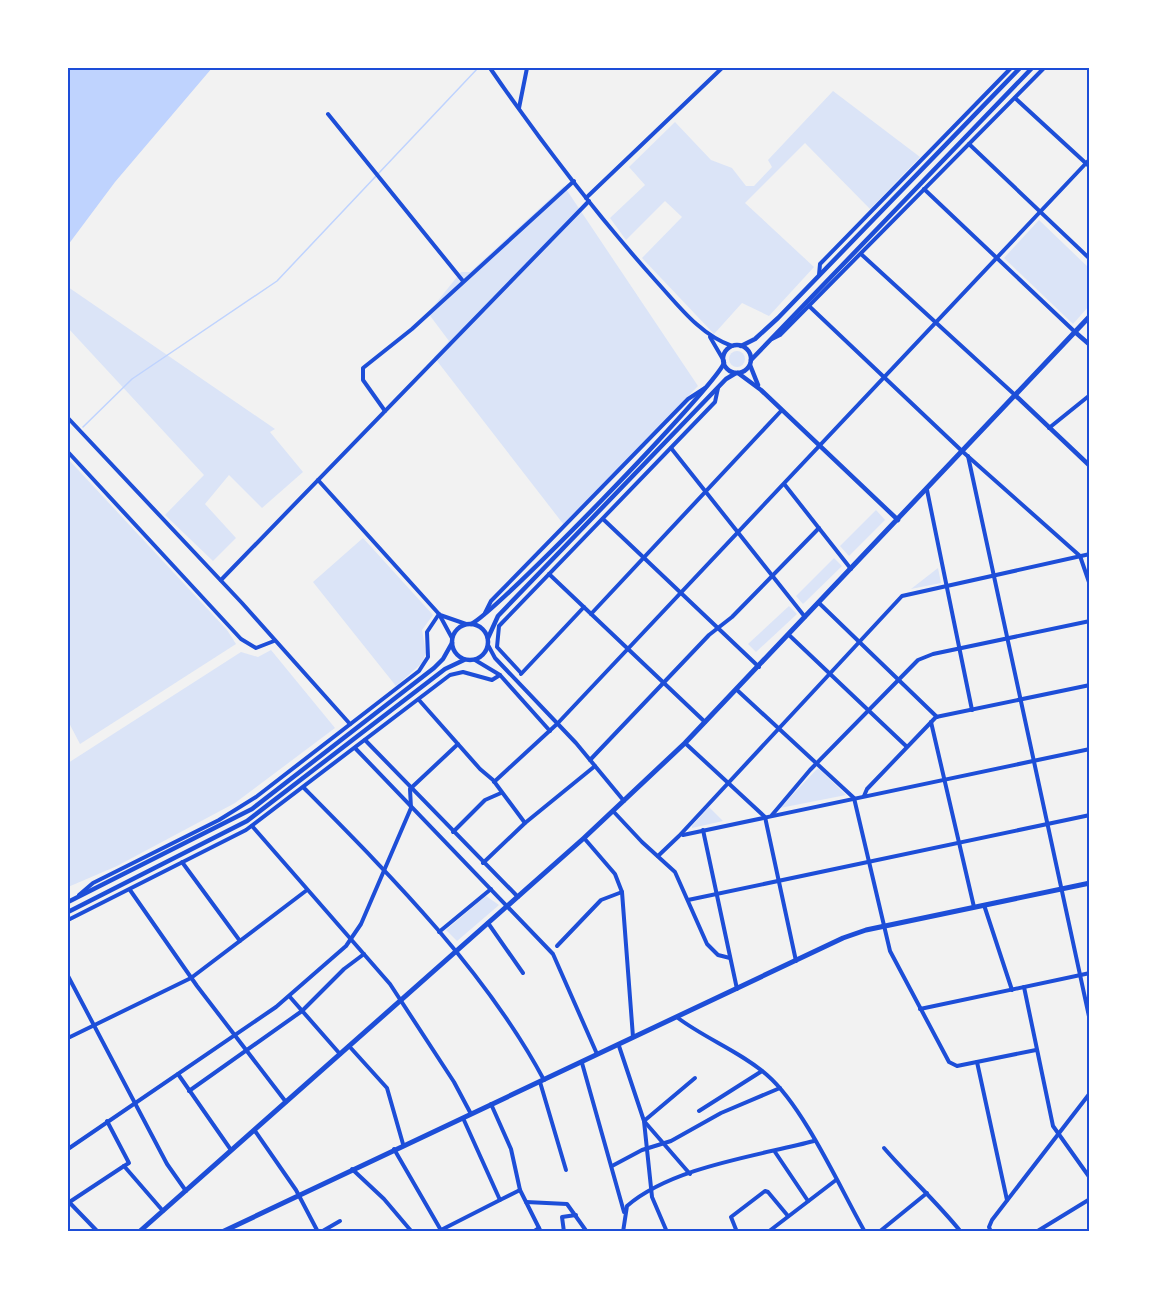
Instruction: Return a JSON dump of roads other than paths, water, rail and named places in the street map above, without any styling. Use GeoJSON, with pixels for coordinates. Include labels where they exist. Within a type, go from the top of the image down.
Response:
{"type":"FeatureCollection","features":[{"type":"Feature","properties":{"kind":"main road"},"geometry":{"type":"LineString","coordinates":[[139,1232],[614,811],[705,723],[898,520],[965,454],[1089,316]]}},
{"type":"Feature","properties":{"kind":"main road"},"geometry":{"type":"LineString","coordinates":[[222,1232],[394,1148],[598,1056],[843,938],[883,927],[1089,883]]}},
{"type":"Feature","properties":{"kind":"street"},"geometry":{"type":"LineString","coordinates":[[491,68],[587,200],[650,274],[706,332],[728,370],[737,373],[761,390],[819,448],[898,520]]}},
{"type":"Feature","properties":{"kind":"street"},"geometry":{"type":"LineString","coordinates":[[519,109],[527,68]]}},
{"type":"Feature","properties":{"kind":"street"},"geometry":{"type":"LineString","coordinates":[[221,580],[587,200],[722,68]]}},
{"type":"Feature","properties":{"kind":"street"},"geometry":{"type":"LineString","coordinates":[[819,276],[820,264],[1011,68]]}},
{"type":"Feature","properties":{"kind":"street"},"geometry":{"type":"LineString","coordinates":[[706,332],[732,346],[741,346],[761,335],[1020,68]]}},
{"type":"Feature","properties":{"kind":"street"},"geometry":{"type":"LineString","coordinates":[[68,912],[247,821],[451,664],[464,660],[475,660],[484,655],[488,638],[498,616],[718,388],[751,362],[768,340],[1032,68]]}},
{"type":"Feature","properties":{"kind":"street"},"geometry":{"type":"LineString","coordinates":[[768,340],[780,335],[1044,68]]}},
{"type":"Feature","properties":{"kind":"street"},"geometry":{"type":"LineString","coordinates":[[1015,98],[1089,167]]}},
{"type":"Feature","properties":{"kind":"street"},"geometry":{"type":"LineString","coordinates":[[328,114],[463,280]]}},
{"type":"Feature","properties":{"kind":"street"},"geometry":{"type":"LineString","coordinates":[[969,144],[1089,260]]}},
{"type":"Feature","properties":{"kind":"street"},"geometry":{"type":"LineString","coordinates":[[494,782],[557,724],[739,534],[1089,159]]}},
{"type":"Feature","properties":{"kind":"street"},"geometry":{"type":"LineString","coordinates":[[385,411],[363,380],[363,368],[412,329],[574,181]]}},
{"type":"Feature","properties":{"kind":"street"},"geometry":{"type":"LineString","coordinates":[[924,189],[1089,345]]}},
{"type":"Feature","properties":{"kind":"street"},"geometry":{"type":"LineString","coordinates":[[861,254],[1089,466]]}},
{"type":"Feature","properties":{"kind":"street"},"geometry":{"type":"LineString","coordinates":[[809,306],[965,454],[1080,556],[1089,585]]}},
{"type":"Feature","properties":{"kind":"street"},"geometry":{"type":"LineString","coordinates":[[352,727],[434,668],[443,659],[457,629],[484,616],[590,511],[706,388],[724,362],[725,352],[732,346]]}},
{"type":"Feature","properties":{"kind":"street"},"geometry":{"type":"LineString","coordinates":[[741,346],[749,351],[761,390]]}},
{"type":"Feature","properties":{"kind":"street"},"geometry":{"type":"LineString","coordinates":[[521,673],[499,651],[496,636],[499,626],[715,402],[718,388]]}},
{"type":"Feature","properties":{"kind":"street"},"geometry":{"type":"LineString","coordinates":[[1049,428],[1089,394]]}},
{"type":"Feature","properties":{"kind":"street"},"geometry":{"type":"LineString","coordinates":[[591,614],[781,411]]}},
{"type":"Feature","properties":{"kind":"street"},"geometry":{"type":"LineString","coordinates":[[68,418],[221,580],[352,727]]}},
{"type":"Feature","properties":{"kind":"street"},"geometry":{"type":"LineString","coordinates":[[671,448],[806,617]]}},
{"type":"Feature","properties":{"kind":"street"},"geometry":{"type":"LineString","coordinates":[[68,452],[241,639],[256,648],[274,641]]}},
{"type":"Feature","properties":{"kind":"street"},"geometry":{"type":"LineString","coordinates":[[965,454],[994,576],[1089,1021]]}},
{"type":"Feature","properties":{"kind":"street"},"geometry":{"type":"LineString","coordinates":[[318,480],[439,614],[456,653],[464,660]]}},
{"type":"Feature","properties":{"kind":"street"},"geometry":{"type":"LineString","coordinates":[[785,485],[851,569]]}},
{"type":"Feature","properties":{"kind":"street"},"geometry":{"type":"LineString","coordinates":[[927,490],[972,710]]}},
{"type":"Feature","properties":{"kind":"street"},"geometry":{"type":"LineString","coordinates":[[603,519],[759,667]]}},
{"type":"Feature","properties":{"kind":"street"},"geometry":{"type":"LineString","coordinates":[[590,760],[663,683],[819,528]]}},
{"type":"Feature","properties":{"kind":"street"},"geometry":{"type":"LineString","coordinates":[[658,856],[729,783],[902,596],[1089,554]]}},
{"type":"Feature","properties":{"kind":"street"},"geometry":{"type":"LineString","coordinates":[[549,574],[705,723]]}},
{"type":"Feature","properties":{"kind":"street"},"geometry":{"type":"LineString","coordinates":[[819,603],[937,717]]}},
{"type":"Feature","properties":{"kind":"street"},"geometry":{"type":"LineString","coordinates":[[516,679],[584,607]]}},
{"type":"Feature","properties":{"kind":"street"},"geometry":{"type":"LineString","coordinates":[[439,614],[482,628],[488,638]]}},
{"type":"Feature","properties":{"kind":"street"},"geometry":{"type":"LineString","coordinates":[[68,902],[237,818],[419,671],[428,657],[427,632],[439,614]]}},
{"type":"Feature","properties":{"kind":"street"},"geometry":{"type":"LineString","coordinates":[[771,816],[898,679],[924,657],[1089,621]]}},
{"type":"Feature","properties":{"kind":"street"},"geometry":{"type":"LineString","coordinates":[[789,635],[906,746]]}},
{"type":"Feature","properties":{"kind":"street"},"geometry":{"type":"LineString","coordinates":[[488,645],[495,658],[590,760],[624,801]]}},
{"type":"Feature","properties":{"kind":"street"},"geometry":{"type":"LineString","coordinates":[[475,660],[500,675],[550,731]]}},
{"type":"Feature","properties":{"kind":"street"},"geometry":{"type":"LineString","coordinates":[[68,921],[252,826],[458,672],[477,674],[492,680],[500,675]]}},
{"type":"Feature","properties":{"kind":"street"},"geometry":{"type":"LineString","coordinates":[[864,796],[867,789],[906,746],[937,717],[1089,685]]}},
{"type":"Feature","properties":{"kind":"street"},"geometry":{"type":"LineString","coordinates":[[737,690],[854,798],[883,927],[895,963],[949,1062],[957,1066],[1036,1050]]}},
{"type":"Feature","properties":{"kind":"street"},"geometry":{"type":"LineString","coordinates":[[419,700],[494,782],[525,824]]}},
{"type":"Feature","properties":{"kind":"street"},"geometry":{"type":"LineString","coordinates":[[931,721],[974,908]]}},
{"type":"Feature","properties":{"kind":"street"},"geometry":{"type":"LineString","coordinates":[[365,740],[410,789],[518,897]]}},
{"type":"Feature","properties":{"kind":"street"},"geometry":{"type":"LineString","coordinates":[[685,742],[765,817],[796,961]]}},
{"type":"Feature","properties":{"kind":"street"},"geometry":{"type":"LineString","coordinates":[[68,1149],[290,997],[351,940],[411,808],[410,789],[458,744]]}},
{"type":"Feature","properties":{"kind":"street"},"geometry":{"type":"LineString","coordinates":[[355,748],[557,960],[598,1056]]}},
{"type":"Feature","properties":{"kind":"street"},"geometry":{"type":"LineString","coordinates":[[679,836],[1089,749]]}},
{"type":"Feature","properties":{"kind":"street"},"geometry":{"type":"LineString","coordinates":[[483,862],[595,766]]}},
{"type":"Feature","properties":{"kind":"street"},"geometry":{"type":"LineString","coordinates":[[304,788],[456,951],[521,1037],[542,1081],[566,1170]]}},
{"type":"Feature","properties":{"kind":"street"},"geometry":{"type":"LineString","coordinates":[[453,832],[488,798],[501,793]]}},
{"type":"Feature","properties":{"kind":"street"},"geometry":{"type":"LineString","coordinates":[[614,811],[678,876],[707,944],[718,955],[730,958]]}},
{"type":"Feature","properties":{"kind":"street"},"geometry":{"type":"LineString","coordinates":[[688,900],[1089,815]]}},
{"type":"Feature","properties":{"kind":"street"},"geometry":{"type":"LineString","coordinates":[[252,826],[364,954],[401,1000],[454,1082],[471,1114]]}},
{"type":"Feature","properties":{"kind":"street"},"geometry":{"type":"LineString","coordinates":[[703,830],[737,990]]}},
{"type":"Feature","properties":{"kind":"street"},"geometry":{"type":"LineString","coordinates":[[584,838],[615,874],[622,892],[633,1039]]}},
{"type":"Feature","properties":{"kind":"street"},"geometry":{"type":"LineString","coordinates":[[182,862],[240,941]]}},
{"type":"Feature","properties":{"kind":"street"},"geometry":{"type":"LineString","coordinates":[[439,932],[490,889]]}},
{"type":"Feature","properties":{"kind":"street"},"geometry":{"type":"LineString","coordinates":[[130,890],[191,978],[286,1102]]}},
{"type":"Feature","properties":{"kind":"street"},"geometry":{"type":"LineString","coordinates":[[68,1038],[191,978],[307,890]]}},
{"type":"Feature","properties":{"kind":"street"},"geometry":{"type":"LineString","coordinates":[[557,946],[601,900],[622,892]]}},
{"type":"Feature","properties":{"kind":"street"},"geometry":{"type":"LineString","coordinates":[[984,905],[1012,990]]}},
{"type":"Feature","properties":{"kind":"street"},"geometry":{"type":"LineString","coordinates":[[488,923],[523,973]]}},
{"type":"Feature","properties":{"kind":"street"},"geometry":{"type":"LineString","coordinates":[[189,1091],[302,1011],[344,969],[364,954]]}},
{"type":"Feature","properties":{"kind":"street"},"geometry":{"type":"LineString","coordinates":[[920,1009],[1089,973]]}},
{"type":"Feature","properties":{"kind":"street"},"geometry":{"type":"LineString","coordinates":[[68,975],[167,1164],[186,1191]]}},
{"type":"Feature","properties":{"kind":"street"},"geometry":{"type":"LineString","coordinates":[[1024,987],[1052,1120],[1058,1134],[1089,1178]]}},
{"type":"Feature","properties":{"kind":"street"},"geometry":{"type":"LineString","coordinates":[[290,997],[340,1054]]}},
{"type":"Feature","properties":{"kind":"street"},"geometry":{"type":"LineString","coordinates":[[678,1018],[762,1071],[780,1088],[866,1232]]}},
{"type":"Feature","properties":{"kind":"street"},"geometry":{"type":"LineString","coordinates":[[349,1046],[387,1088],[403,1144]]}},
{"type":"Feature","properties":{"kind":"street"},"geometry":{"type":"LineString","coordinates":[[619,1046],[644,1121],[651,1191],[667,1232]]}},
{"type":"Feature","properties":{"kind":"street"},"geometry":{"type":"LineString","coordinates":[[977,1062],[1007,1200]]}},
{"type":"Feature","properties":{"kind":"street"},"geometry":{"type":"LineString","coordinates":[[582,1063],[624,1212],[623,1232]]}},
{"type":"Feature","properties":{"kind":"street"},"geometry":{"type":"LineString","coordinates":[[699,1111],[762,1071]]}},
{"type":"Feature","properties":{"kind":"street"},"geometry":{"type":"LineString","coordinates":[[178,1074],[232,1151]]}},
{"type":"Feature","properties":{"kind":"street"},"geometry":{"type":"LineString","coordinates":[[644,1121],[695,1077]]}},
{"type":"Feature","properties":{"kind":"street"},"geometry":{"type":"LineString","coordinates":[[612,1166],[646,1148],[663,1144],[726,1111],[780,1088]]}},
{"type":"Feature","properties":{"kind":"street"},"geometry":{"type":"LineString","coordinates":[[991,1232],[990,1223],[1089,1093]]}},
{"type":"Feature","properties":{"kind":"street"},"geometry":{"type":"LineString","coordinates":[[491,1104],[511,1149],[520,1190],[540,1229],[532,1232]]}},
{"type":"Feature","properties":{"kind":"street"},"geometry":{"type":"LineString","coordinates":[[462,1118],[500,1200]]}},
{"type":"Feature","properties":{"kind":"street"},"geometry":{"type":"LineString","coordinates":[[98,1232],[68,1202],[129,1163],[107,1121]]}},
{"type":"Feature","properties":{"kind":"street"},"geometry":{"type":"LineString","coordinates":[[644,1121],[690,1174]]}},
{"type":"Feature","properties":{"kind":"street"},"geometry":{"type":"LineString","coordinates":[[255,1131],[298,1194],[319,1232],[340,1221]]}},
{"type":"Feature","properties":{"kind":"street"},"geometry":{"type":"LineString","coordinates":[[624,1212],[628,1205],[651,1191],[690,1174],[814,1142]]}},
{"type":"Feature","properties":{"kind":"street"},"geometry":{"type":"LineString","coordinates":[[394,1148],[441,1231],[520,1190]]}},
{"type":"Feature","properties":{"kind":"street"},"geometry":{"type":"LineString","coordinates":[[884,1148],[961,1232]]}},
{"type":"Feature","properties":{"kind":"street"},"geometry":{"type":"LineString","coordinates":[[775,1152],[808,1201]]}},
{"type":"Feature","properties":{"kind":"street"},"geometry":{"type":"LineString","coordinates":[[124,1166],[163,1211]]}},
{"type":"Feature","properties":{"kind":"street"},"geometry":{"type":"LineString","coordinates":[[351,1169],[384,1199],[412,1232]]}},
{"type":"Feature","properties":{"kind":"street"},"geometry":{"type":"LineString","coordinates":[[768,1232],[836,1180]]}},
{"type":"Feature","properties":{"kind":"street"},"geometry":{"type":"LineString","coordinates":[[737,1232],[731,1217],[765,1191],[788,1216]]}},
{"type":"Feature","properties":{"kind":"street"},"geometry":{"type":"LineString","coordinates":[[879,1232],[927,1193]]}},
{"type":"Feature","properties":{"kind":"street"},"geometry":{"type":"LineString","coordinates":[[1036,1232],[1089,1199]]}},
{"type":"Feature","properties":{"kind":"street"},"geometry":{"type":"LineString","coordinates":[[526,1202],[565,1203],[587,1232]]}},
{"type":"Feature","properties":{"kind":"street"},"geometry":{"type":"LineString","coordinates":[[564,1232],[562,1217],[576,1215]]}},
{"type":"Feature","properties":{"kind":"water"},"geometry":{"type":"Polygon","coordinates":[[[68,68],[212,68],[115,182],[68,245],[68,68]]]}},
{"type":"Feature","properties":{"kind":"waterway"},"geometry":{"type":"LineString","coordinates":[[83,427],[132,379],[277,281],[478,68]]}}]}
